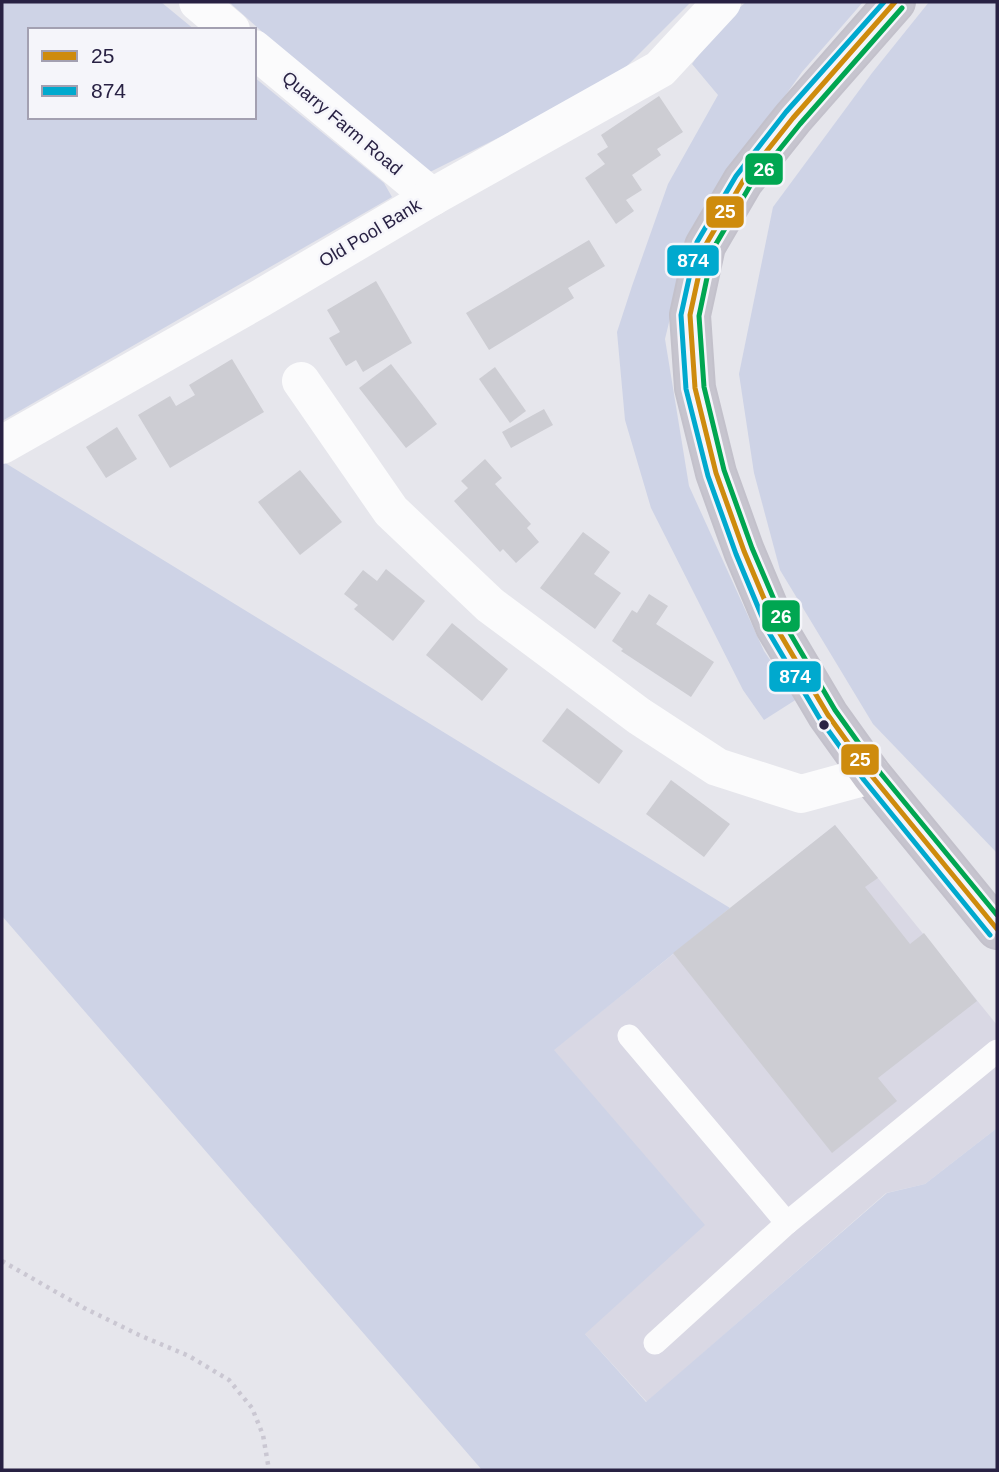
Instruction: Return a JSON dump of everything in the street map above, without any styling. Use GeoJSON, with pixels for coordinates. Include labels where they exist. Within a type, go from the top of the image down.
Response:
{"type":"FeatureCollection","features":[{"type":"Feature","properties":{"kind":"highway"},"geometry":{"type":"LineString","coordinates":[[895,2],[793,118],[743,181],[705,246],[690,314],[695,388],[716,473],[744,551],[776,627],[828,715],[871,775],[997,929]]}},
{"type":"Feature","properties":{"kind":"street"},"geometry":{"type":"LineString","coordinates":[[198,2],[229,28]]}},
{"type":"Feature","properties":{"kind":"street","name":"Old Pool Bank"},"geometry":{"type":"LineString","coordinates":[[2,444],[660,69],[722,2]]}},
{"type":"Feature","properties":{"kind":"street","name":"Quarry Farm Road"},"geometry":{"type":"LineString","coordinates":[[256,51],[432,197]]}},
{"type":"Feature","properties":{"kind":"street"},"geometry":{"type":"LineString","coordinates":[[301,381],[391,511],[490,605],[639,716],[717,767],[801,794],[871,775]]}},
{"type":"Feature","properties":{"kind":"lane"},"geometry":{"type":"LineString","coordinates":[[629,1036],[787,1223]]}},
{"type":"Feature","properties":{"kind":"lane"},"geometry":{"type":"LineString","coordinates":[[655,1343],[787,1223],[997,1051]]}},
{"type":"Feature","properties":{"kind":"path"},"geometry":{"type":"LineString","coordinates":[[2,1261],[84,1308],[189,1356],[229,1380],[252,1408],[263,1435],[269,1470]]}},
{"type":"Feature","properties":{"kind":"shaded area"},"geometry":{"type":"Polygon","coordinates":[[[2,2],[161,2],[193,28],[28,28],[28,119],[256,119],[256,79],[384,183],[392,197],[2,421],[2,2]]]}},
{"type":"Feature","properties":{"kind":"shaded area"},"geometry":{"type":"Polygon","coordinates":[[[229,2],[691,2],[612,81],[422,176],[229,2]]]}},
{"type":"Feature","properties":{"kind":"shaded area"},"geometry":{"type":"Polygon","coordinates":[[[746,2],[863,2],[802,72],[692,227],[665,339],[689,486],[764,651],[797,699],[764,720],[743,690],[651,508],[625,420],[617,332],[668,184],[718,95],[692,64],[721,24],[746,2]]]}},
{"type":"Feature","properties":{"kind":"shaded area"},"geometry":{"type":"Polygon","coordinates":[[[929,2],[997,2],[997,853],[873,724],[780,570],[754,473],[739,374],[773,207],[872,73],[929,2]]]}},
{"type":"Feature","properties":{"kind":"shaded area"},"geometry":{"type":"Polygon","coordinates":[[[2,461],[730,908],[554,1050],[705,1225],[585,1334],[646,1402],[887,1193],[925,1184],[997,1128],[997,1470],[482,1470],[2,916],[2,461]]]}},
{"type":"Feature","properties":{"kind":"shaded area"},"geometry":{"type":"Polygon","coordinates":[[[835,825],[997,1025],[997,1128],[925,1184],[886,1193],[647,1402],[585,1334],[553,1050],[835,825]]]}},
{"type":"Feature","properties":{"kind":"building"},"geometry":{"type":"Polygon","coordinates":[[[659,96],[683,132],[657,149],[661,155],[632,175],[642,190],[626,200],[634,211],[616,224],[585,178],[605,164],[597,154],[608,147],[601,135],[659,96]]]}},
{"type":"Feature","properties":{"kind":"building"},"geometry":{"type":"Polygon","coordinates":[[[589,240],[605,266],[568,288],[574,298],[489,350],[466,313],[589,240]]]}},
{"type":"Feature","properties":{"kind":"building"},"geometry":{"type":"Polygon","coordinates":[[[376,281],[412,343],[363,372],[356,360],[346,366],[329,338],[340,332],[327,310],[376,281]]]}},
{"type":"Feature","properties":{"kind":"building"},"geometry":{"type":"Polygon","coordinates":[[[232,359],[264,412],[170,468],[138,415],[170,396],[176,406],[195,395],[189,385],[232,359]]]}},
{"type":"Feature","properties":{"kind":"building"},"geometry":{"type":"Polygon","coordinates":[[[391,364],[437,424],[406,448],[359,388],[391,364]]]}},
{"type":"Feature","properties":{"kind":"building"},"geometry":{"type":"Polygon","coordinates":[[[495,367],[526,411],[510,423],[479,379],[495,367]]]}},
{"type":"Feature","properties":{"kind":"building"},"geometry":{"type":"Polygon","coordinates":[[[544,409],[553,425],[511,448],[502,432],[544,409]]]}},
{"type":"Feature","properties":{"kind":"building"},"geometry":{"type":"Polygon","coordinates":[[[117,427],[137,459],[106,478],[86,447],[117,427]]]}},
{"type":"Feature","properties":{"kind":"building"},"geometry":{"type":"Polygon","coordinates":[[[485,459],[502,478],[495,484],[531,524],[527,528],[539,542],[516,563],[503,549],[500,552],[454,501],[468,488],[461,481],[485,459]]]}},
{"type":"Feature","properties":{"kind":"building"},"geometry":{"type":"Polygon","coordinates":[[[300,470],[342,522],[300,555],[258,502],[300,470]]]}},
{"type":"Feature","properties":{"kind":"building"},"geometry":{"type":"Polygon","coordinates":[[[583,532],[610,552],[594,574],[621,593],[595,629],[540,588],[583,532]]]}},
{"type":"Feature","properties":{"kind":"building"},"geometry":{"type":"Polygon","coordinates":[[[386,569],[425,601],[393,641],[354,609],[358,605],[344,594],[363,570],[377,581],[386,569]]]}},
{"type":"Feature","properties":{"kind":"building"},"geometry":{"type":"Polygon","coordinates":[[[649,594],[668,606],[656,624],[714,662],[691,697],[621,651],[623,649],[612,641],[632,610],[637,613],[649,594]]]}},
{"type":"Feature","properties":{"kind":"building"},"geometry":{"type":"Polygon","coordinates":[[[452,623],[508,669],[482,701],[426,655],[452,623]]]}},
{"type":"Feature","properties":{"kind":"building"},"geometry":{"type":"Polygon","coordinates":[[[567,708],[623,751],[599,784],[542,741],[567,708]]]}},
{"type":"Feature","properties":{"kind":"building"},"geometry":{"type":"Polygon","coordinates":[[[671,780],[730,824],[704,857],[646,814],[671,780]]]}},
{"type":"Feature","properties":{"kind":"building"},"geometry":{"type":"Polygon","coordinates":[[[835,825],[878,878],[865,887],[910,944],[924,933],[977,1001],[878,1078],[897,1101],[832,1153],[673,953],[835,825]]]}},
{"type":"Feature","properties":{"kind":"transit line","name":"874"},"geometry":{"type":"LineString","coordinates":[[884,2],[786,112],[736,176],[697,242],[681,315],[686,389],[708,476],[768,631],[820,719],[864,780],[990,935]]}},
{"type":"Feature","properties":{"kind":"transit line","name":"25"},"geometry":{"type":"LineString","coordinates":[[895,2],[793,118],[743,181],[705,246],[690,315],[695,388],[716,473],[744,551],[776,627],[828,715],[871,775],[997,929]]}},
{"type":"Feature","properties":{"kind":"transit line","name":"26"},"geometry":{"type":"LineString","coordinates":[[902,8],[800,124],[750,186],[713,249],[699,316],[704,387],[724,470],[752,548],[784,623],[835,710],[878,770],[997,915]]}}]}
